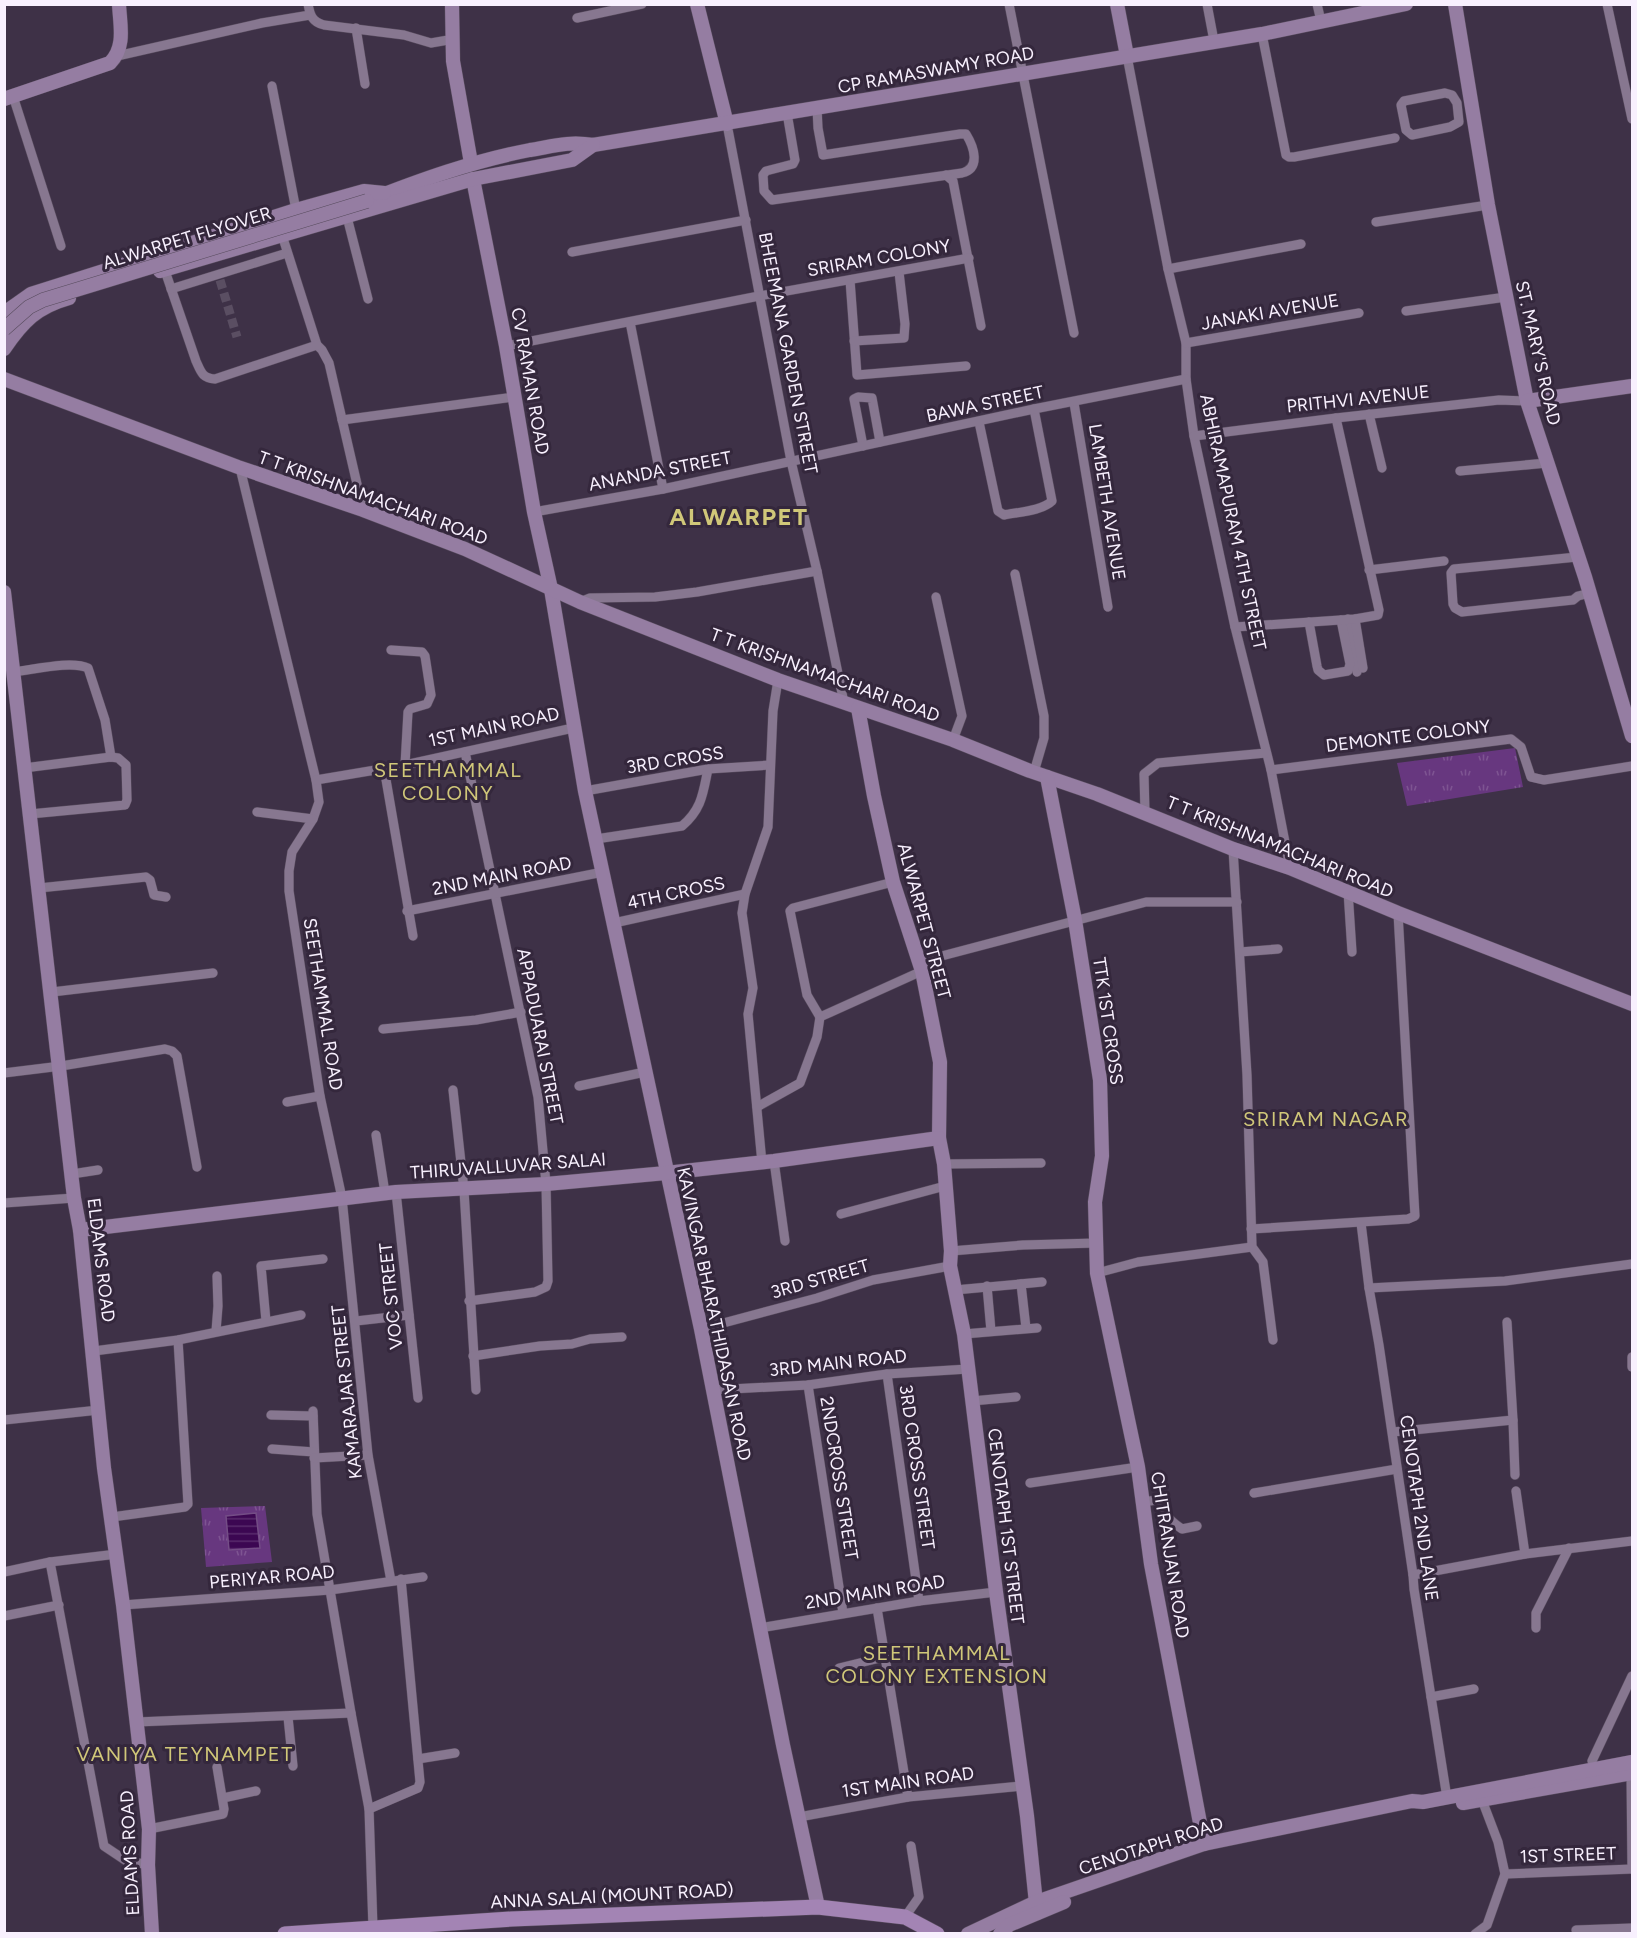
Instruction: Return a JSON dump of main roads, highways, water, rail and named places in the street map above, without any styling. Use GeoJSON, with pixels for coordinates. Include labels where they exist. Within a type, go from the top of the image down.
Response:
{"type":"FeatureCollection","features":[{"type":"Feature","properties":{"kind":"main road"},"geometry":{"type":"LineString","coordinates":[[9,98],[110,63],[117,56],[121,40],[119,4]]}},
{"type":"Feature","properties":{"kind":"main road"},"geometry":{"type":"LineString","coordinates":[[452,4],[453,61],[471,163]]}},
{"type":"Feature","properties":{"kind":"main road"},"geometry":{"type":"LineString","coordinates":[[697,4],[727,124]]}},
{"type":"Feature","properties":{"kind":"main road","name":"ABHIRAMAPURAM 4TH STREET"},"geometry":{"type":"LineString","coordinates":[[1117,4],[1127,56]]}},
{"type":"Feature","properties":{"kind":"main road","name":"CP RAMASWAMY ROAD"},"geometry":{"type":"LineString","coordinates":[[386,194],[471,163],[574,142],[593,145],[727,124],[1262,34],[1406,4]]}},
{"type":"Feature","properties":{"kind":"main road","name":"ST. MARY'S ROAD"},"geometry":{"type":"LineString","coordinates":[[1455,4],[1464,102],[1473,118],[1527,401],[1590,593],[1632,736]]}},
{"type":"Feature","properties":{"kind":"main road"},"geometry":{"type":"LineString","coordinates":[[4,348],[19,327],[36,311],[62,300],[473,179],[572,160],[593,145]]}},
{"type":"Feature","properties":{"kind":"main road","name":"CV RAMAN ROAD"},"geometry":{"type":"LineString","coordinates":[[473,179],[506,346],[534,512],[551,589],[573,728]]}},
{"type":"Feature","properties":{"kind":"main road"},"geometry":{"type":"LineString","coordinates":[[4,314],[31,294],[296,210],[364,191],[386,194]]}},
{"type":"Feature","properties":{"kind":"main road","name":"ALWARPET FLYOVER"},"geometry":{"type":"LineString","coordinates":[[4,329],[29,307],[43,300],[386,194]]}},
{"type":"Feature","properties":{"kind":"main road","name":"T T KRISHNAMACHARI ROAD"},"geometry":{"type":"LineString","coordinates":[[4,379],[240,468],[363,510],[465,549],[580,602],[778,680],[953,740],[1233,849],[1290,868],[1398,913],[1632,1004]]}},
{"type":"Feature","properties":{"kind":"main road"},"geometry":{"type":"LineString","coordinates":[[1527,401],[1632,386]]}},
{"type":"Feature","properties":{"kind":"main road","name":"ELDAMS ROAD"},"geometry":{"type":"LineString","coordinates":[[4,592],[61,1066],[74,1198],[80,1230],[94,1351],[104,1468],[117,1554],[149,1829],[148,1865],[152,1934]]}},
{"type":"Feature","properties":{"kind":"main road","name":"ALWARPET STREET"},"geometry":{"type":"LineString","coordinates":[[858,708],[893,882],[921,967],[940,1062],[939,1138],[944,1164],[951,1251]]}},
{"type":"Feature","properties":{"kind":"main road","name":"KAVINGAR BHARATHIDASAN ROAD"},"geometry":{"type":"LineString","coordinates":[[573,728],[701,1329],[818,1907]]}},
{"type":"Feature","properties":{"kind":"main road","name":"TTK 1ST CROSS"},"geometry":{"type":"LineString","coordinates":[[1040,774],[1075,921],[1100,1080],[1102,1156],[1095,1202],[1097,1273]]}},
{"type":"Feature","properties":{"kind":"main road","name":"THIRUVALLUVAR SALAI"},"geometry":{"type":"LineString","coordinates":[[80,1230],[391,1192],[464,1190],[666,1173],[768,1162],[939,1138]]}},
{"type":"Feature","properties":{"kind":"main road","name":"CENOTAPH 1ST STREET"},"geometry":{"type":"LineString","coordinates":[[951,1251],[950,1266],[964,1334],[1037,1908]]}},
{"type":"Feature","properties":{"kind":"main road","name":"CHITRANJAN ROAD"},"geometry":{"type":"LineString","coordinates":[[1097,1273],[1138,1467],[1151,1564],[1204,1844]]}},
{"type":"Feature","properties":{"kind":"main road"},"geometry":{"type":"LineString","coordinates":[[1468,1794],[1477,1786],[1632,1753]]}},
{"type":"Feature","properties":{"kind":"main road"},"geometry":{"type":"LineString","coordinates":[[1442,1798],[1520,1783],[1632,1769]]}},
{"type":"Feature","properties":{"kind":"main road","name":"CENOTAPH ROAD"},"geometry":{"type":"LineString","coordinates":[[968,1934],[1204,1844],[1412,1801],[1423,1802],[1442,1798],[1447,1806],[1632,1769]]}},
{"type":"Feature","properties":{"kind":"main road","name":"CENOTAPH ROAD"},"geometry":{"type":"LineString","coordinates":[[1000,1934],[1009,1925],[1037,1908],[1208,1852],[1414,1808],[1423,1802]]}},
{"type":"Feature","properties":{"kind":"main road","name":"ANNA SALAI (MOUNT ROAD)"},"geometry":{"type":"LineString","coordinates":[[285,1934],[373,1928],[494,1928],[818,1907],[905,1917],[937,1934]]}},
{"type":"Feature","properties":{"kind":"tunnel"},"geometry":{"type":"LineString","coordinates":[[220,280],[237,337]]}},
{"type":"Feature","properties":{"kind":"district","name":"ALWARPET"},"geometry":{"type":"Point","coordinates":[739,516]}},
{"type":"Feature","properties":{"kind":"district","name":"SEETHAMMAL COLONY"},"geometry":{"type":"Point","coordinates":[448,782]}},
{"type":"Feature","properties":{"kind":"district","name":"SRIRAM NAGAR"},"geometry":{"type":"Point","coordinates":[1326,1119]}},
{"type":"Feature","properties":{"kind":"district","name":"SEETHAMMAL COLONY EXTENSION"},"geometry":{"type":"Point","coordinates":[937,1664]}},
{"type":"Feature","properties":{"kind":"district","name":"VANIYA TEYNAMPET"},"geometry":{"type":"Point","coordinates":[185,1754]}}]}
